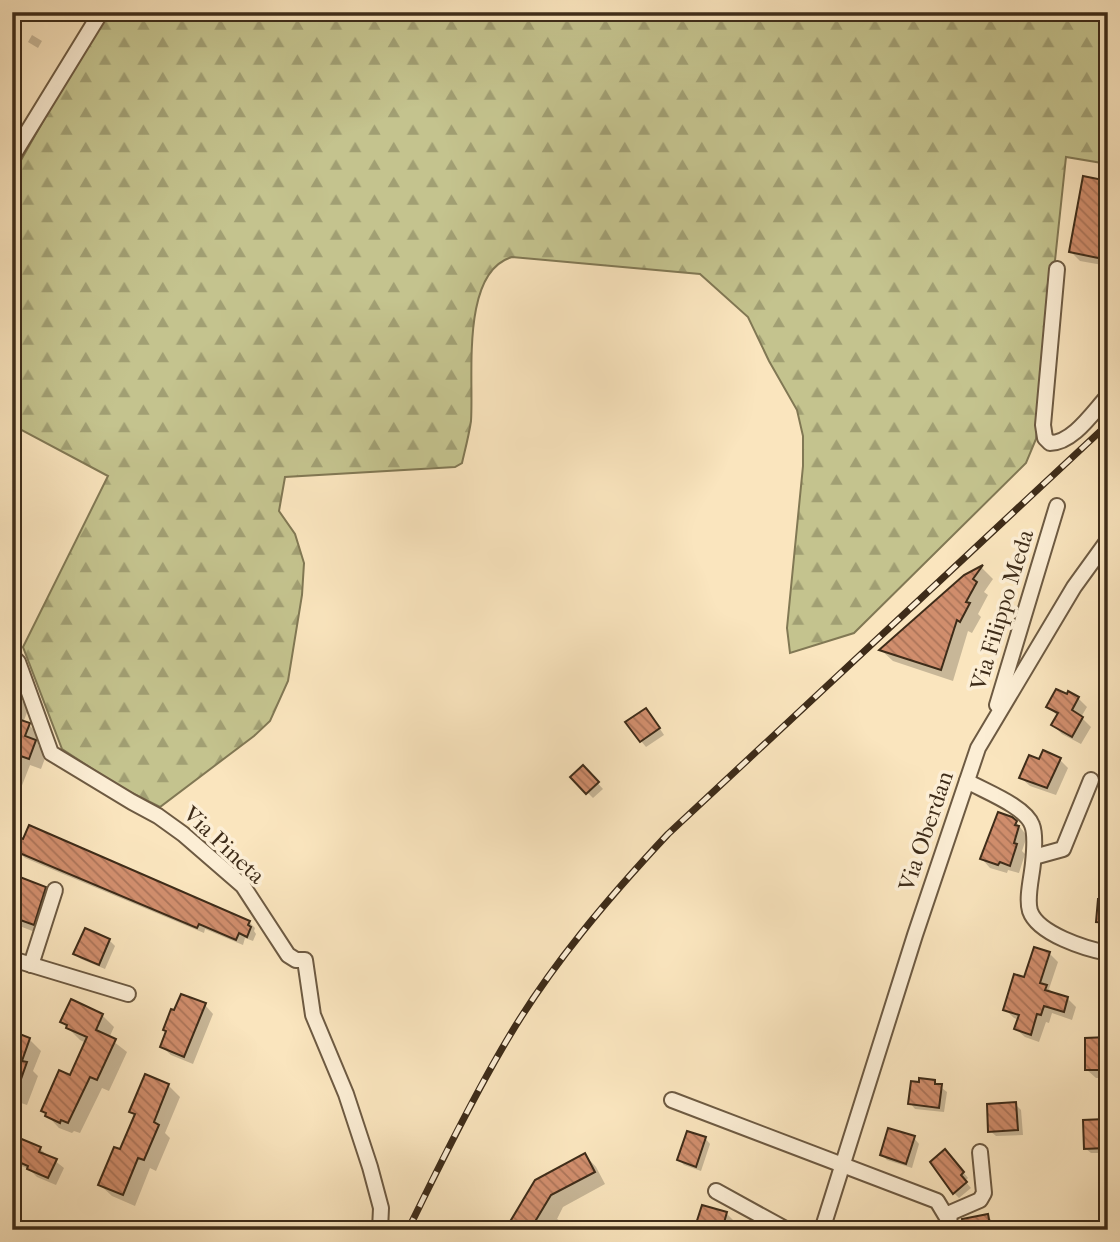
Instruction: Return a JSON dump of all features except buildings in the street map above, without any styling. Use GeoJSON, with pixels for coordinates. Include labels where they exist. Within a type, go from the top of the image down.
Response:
{"type":"FeatureCollection","features":[{"type":"Feature","properties":{"kind":"street"},"geometry":{"type":"LineString","coordinates":[[12,158],[101,12]]}},
{"type":"Feature","properties":{"kind":"street"},"geometry":{"type":"LineString","coordinates":[[1057,269],[1043,425],[1045,438],[1050,443],[1055,443],[1069,436],[1108,396]]}},
{"type":"Feature","properties":{"kind":"street","name":"Via Filippo Meda"},"geometry":{"type":"LineString","coordinates":[[991,726],[1057,506]]}},
{"type":"Feature","properties":{"kind":"street","name":"Via Oberdan"},"geometry":{"type":"LineString","coordinates":[[822,1230],[978,748],[1074,587],[1108,540]]}},
{"type":"Feature","properties":{"kind":"street","name":"Via Pineta"},"geometry":{"type":"LineString","coordinates":[[12,656],[18,662],[51,753],[158,816],[183,834],[243,886],[288,955],[296,960],[304,960],[313,1015],[346,1094],[370,1167],[381,1208],[380,1230]]}},
{"type":"Feature","properties":{"kind":"street"},"geometry":{"type":"LineString","coordinates":[[1034,857],[1063,849],[1091,780]]}},
{"type":"Feature","properties":{"kind":"street"},"geometry":{"type":"LineString","coordinates":[[967,781],[1022,811],[1033,826],[1034,857],[1029,909],[1036,921],[1060,937],[1085,948],[1108,953]]}},
{"type":"Feature","properties":{"kind":"street"},"geometry":{"type":"LineString","coordinates":[[32,965],[55,890]]}},
{"type":"Feature","properties":{"kind":"street"},"geometry":{"type":"LineString","coordinates":[[12,959],[128,993]]}},
{"type":"Feature","properties":{"kind":"street"},"geometry":{"type":"LineString","coordinates":[[672,1100],[937,1201],[949,1226]]}},
{"type":"Feature","properties":{"kind":"street"},"geometry":{"type":"LineString","coordinates":[[949,1226],[950,1213],[981,1200],[984,1193],[979,1152]]}},
{"type":"Feature","properties":{"kind":"street"},"geometry":{"type":"LineString","coordinates":[[716,1191],[787,1230]]}},
{"type":"Feature","properties":{"kind":"green space"},"geometry":{"type":"Polygon","coordinates":[[[105,12],[1108,12],[1108,164],[1066,157],[1036,439],[1026,463],[854,633],[790,653],[787,628],[803,466],[803,436],[797,410],[748,317],[700,274],[512,257],[495,267],[484,283],[477,304],[473,329],[471,421],[462,463],[455,467],[285,477],[279,511],[295,534],[304,563],[302,595],[288,681],[270,721],[160,807],[120,787],[62,749],[23,647],[108,476],[12,425],[12,359],[20,346],[12,343],[12,176],[105,12]]]}},
{"type":"Feature","properties":{"kind":"railway"},"geometry":{"type":"LineString","coordinates":[[408,1230],[468,1110],[524,1012],[562,958],[624,882],[668,834],[1108,424]]}}]}
